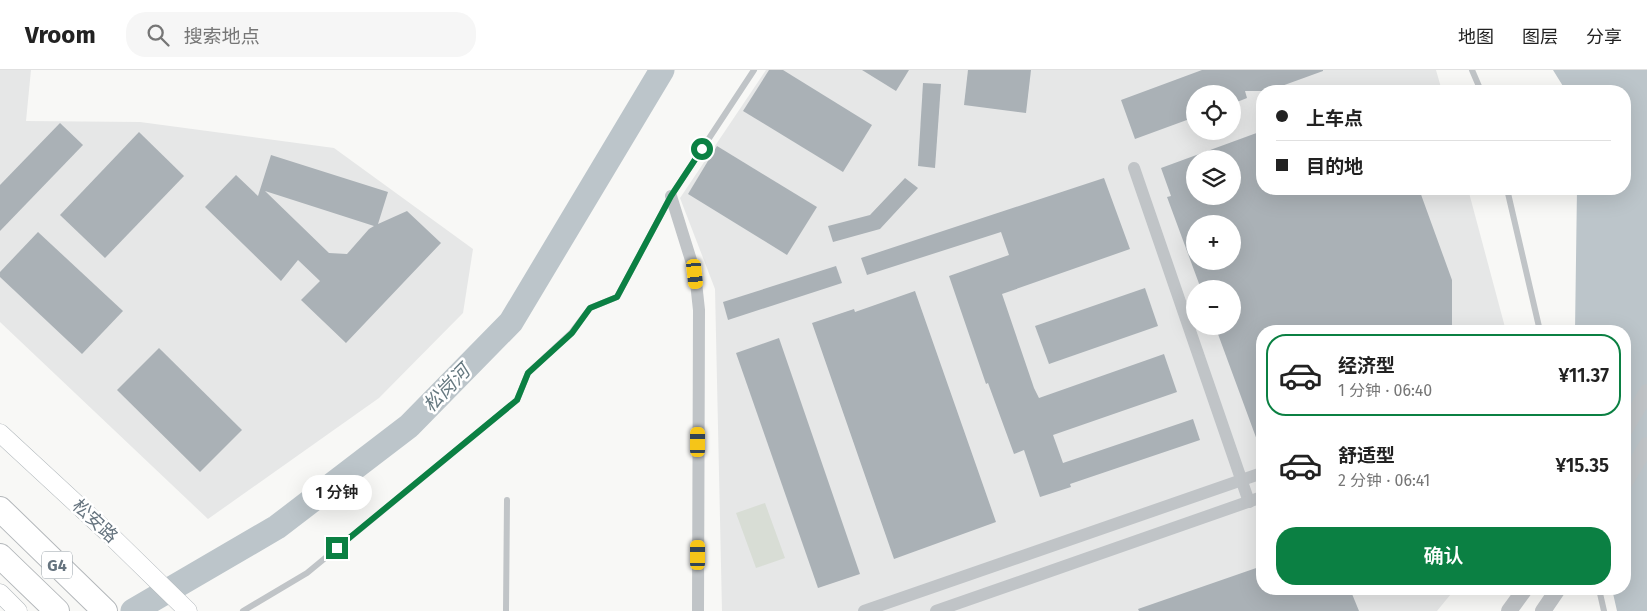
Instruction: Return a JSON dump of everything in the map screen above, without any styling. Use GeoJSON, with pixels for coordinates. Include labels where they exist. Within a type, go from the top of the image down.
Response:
{"type":"FeatureCollection","features":[{"type":"Feature","properties":{"kind":"highway","name":"G4"},"geometry":{"type":"LineString","coordinates":[[0,509],[105,611]]}},
{"type":"Feature","properties":{"kind":"highway","name":"G4"},"geometry":{"type":"LineString","coordinates":[[0,556],[57,611]]}},
{"type":"Feature","properties":{"kind":"main road","name":"松安路"},"geometry":{"type":"LineString","coordinates":[[0,433],[107,532],[188,611]]}},
{"type":"Feature","properties":{"kind":"main road"},"geometry":{"type":"LineString","coordinates":[[0,593],[18,611]]}},
{"type":"Feature","properties":{"kind":"street"},"geometry":{"type":"LineString","coordinates":[[1134,168],[1249,502]]}},
{"type":"Feature","properties":{"kind":"street"},"geometry":{"type":"LineString","coordinates":[[671,196],[695,274],[699,310],[698,611]]}},
{"type":"Feature","properties":{"kind":"street"},"geometry":{"type":"LineString","coordinates":[[1631,418],[1647,392]]}},
{"type":"Feature","properties":{"kind":"street"},"geometry":{"type":"LineString","coordinates":[[1631,472],[1647,445]]}},
{"type":"Feature","properties":{"kind":"street"},"geometry":{"type":"LineString","coordinates":[[864,611],[1256,475]]}},
{"type":"Feature","properties":{"kind":"street"},"geometry":{"type":"LineString","coordinates":[[936,611],[1256,499]]}},
{"type":"Feature","properties":{"kind":"street"},"geometry":{"type":"LineString","coordinates":[[1509,611],[1521,595]]}},
{"type":"Feature","properties":{"kind":"street"},"geometry":{"type":"LineString","coordinates":[[1543,611],[1554,595]]}},
{"type":"Feature","properties":{"kind":"lane"},"geometry":{"type":"LineString","coordinates":[[243,611],[307,573],[517,400],[528,373],[572,333],[590,308],[617,297],[671,196],[754,70]]}},
{"type":"Feature","properties":{"kind":"lane"},"geometry":{"type":"LineString","coordinates":[[1472,70],[1479,85]]}},
{"type":"Feature","properties":{"kind":"lane"},"geometry":{"type":"LineString","coordinates":[[1508,195],[1539,325]]}},
{"type":"Feature","properties":{"kind":"lane"},"geometry":{"type":"LineString","coordinates":[[506,611],[507,500]]}},
{"type":"Feature","properties":{"kind":"lane"},"geometry":{"type":"LineString","coordinates":[[1600,595],[1604,611]]}},
{"type":"Feature","properties":{"kind":"shaded area"},"geometry":{"type":"Polygon","coordinates":[[[0,70],[31,70],[26,121],[140,122],[334,148],[473,249],[463,313],[379,398],[208,519],[0,322],[0,70]]]}},
{"type":"Feature","properties":{"kind":"shaded area"},"geometry":{"type":"Polygon","coordinates":[[[766,70],[1436,70],[1440,85],[1256,85],[1256,195],[1470,195],[1504,325],[1256,325],[1256,595],[1450,595],[1437,611],[722,611],[715,289],[680,198],[766,70]]]}},
{"type":"Feature","properties":{"kind":"shaded area"},"geometry":{"type":"Polygon","coordinates":[[[1553,70],[1647,70],[1647,611],[1617,611],[1613,595],[1631,595],[1631,325],[1575,325],[1577,195],[1631,195],[1631,85],[1562,85],[1553,70]]]}},
{"type":"Feature","properties":{"kind":"shaded area"},"geometry":{"type":"Polygon","coordinates":[[[765,503],[785,558],[756,568],[736,513],[765,503]]]}},
{"type":"Feature","properties":{"kind":"building"},"geometry":{"type":"Polygon","coordinates":[[[769,70],[783,70],[872,125],[843,172],[743,111],[769,70]]]}},
{"type":"Feature","properties":{"kind":"building"},"geometry":{"type":"Polygon","coordinates":[[[862,70],[909,70],[896,91],[862,70]]]}},
{"type":"Feature","properties":{"kind":"building"},"geometry":{"type":"Polygon","coordinates":[[[968,70],[1031,70],[1026,113],[964,105],[968,70]]]}},
{"type":"Feature","properties":{"kind":"building"},"geometry":{"type":"Polygon","coordinates":[[[1202,70],[1323,70],[1284,85],[1256,85],[1256,91],[1245,91],[1247,98],[1241,100],[1241,85],[1186,85],[1186,120],[1135,139],[1121,100],[1202,70]]]}},
{"type":"Feature","properties":{"kind":"building"},"geometry":{"type":"Polygon","coordinates":[[[923,83],[941,84],[935,168],[918,166],[923,83]]]}},
{"type":"Feature","properties":{"kind":"building"},"geometry":{"type":"Polygon","coordinates":[[[60,123],[83,145],[0,231],[0,185],[60,123]]]}},
{"type":"Feature","properties":{"kind":"building"},"geometry":{"type":"Polygon","coordinates":[[[139,132],[184,176],[105,258],[60,215],[139,132]]]}},
{"type":"Feature","properties":{"kind":"building"},"geometry":{"type":"Polygon","coordinates":[[[1256,133],[1256,195],[1421,195],[1452,280],[1452,325],[1256,325],[1256,437],[1218,335],[1241,335],[1241,280],[1198,280],[1194,270],[1241,270],[1241,215],[1186,215],[1186,248],[1167,197],[1171,196],[1161,168],[1186,159],[1186,205],[1241,205],[1241,150],[1210,150],[1256,133]]]}},
{"type":"Feature","properties":{"kind":"building"},"geometry":{"type":"Polygon","coordinates":[[[717,146],[817,207],[787,255],[688,194],[717,146]]]}},
{"type":"Feature","properties":{"kind":"building"},"geometry":{"type":"Polygon","coordinates":[[[271,155],[388,192],[378,224],[407,211],[441,243],[346,343],[301,300],[320,281],[298,260],[281,281],[205,207],[236,175],[258,196],[271,155]],[[265,191],[329,253],[347,254],[369,229],[374,226],[265,191]]]}},
{"type":"Feature","properties":{"kind":"building"},"geometry":{"type":"Polygon","coordinates":[[[905,178],[918,188],[880,229],[833,242],[828,226],[870,215],[905,178]]]}},
{"type":"Feature","properties":{"kind":"building"},"geometry":{"type":"Polygon","coordinates":[[[1104,178],[1130,249],[1002,294],[1034,388],[1039,398],[1164,354],[1177,392],[1053,435],[1063,463],[1193,419],[1200,440],[1070,484],[1071,487],[1040,497],[1024,450],[1014,454],[988,383],[986,384],[949,276],[1009,255],[1001,232],[867,275],[861,258],[1104,178]]]}},
{"type":"Feature","properties":{"kind":"building"},"geometry":{"type":"Polygon","coordinates":[[[38,232],[123,311],[82,354],[0,277],[0,272],[38,232]]]}},
{"type":"Feature","properties":{"kind":"building"},"geometry":{"type":"Polygon","coordinates":[[[836,266],[842,283],[728,320],[723,302],[836,266]]]}},
{"type":"Feature","properties":{"kind":"building"},"geometry":{"type":"Polygon","coordinates":[[[1145,288],[1158,326],[1049,364],[1035,326],[1145,288]]]}},
{"type":"Feature","properties":{"kind":"building"},"geometry":{"type":"Polygon","coordinates":[[[915,291],[996,522],[894,559],[812,323],[854,309],[855,312],[915,291]]]}},
{"type":"Feature","properties":{"kind":"building"},"geometry":{"type":"Polygon","coordinates":[[[779,338],[860,574],[818,588],[736,353],[779,338]]]}},
{"type":"Feature","properties":{"kind":"building"},"geometry":{"type":"Polygon","coordinates":[[[159,348],[242,430],[200,472],[117,390],[159,348]]]}},
{"type":"Feature","properties":{"kind":"building"},"geometry":{"type":"Polygon","coordinates":[[[1256,568],[1256,595],[1352,595],[1359,611],[1139,611],[1138,609],[1256,568]]]}},
{"type":"Feature","properties":{"kind":"waterway","name":"松岗河"},"geometry":{"type":"LineString","coordinates":[[133,611],[277,527],[409,426],[511,322],[662,70]]}},
{"type":"Feature","properties":{"kind":"route"},"geometry":{"type":"LineString","coordinates":[[337,548],[517,400],[528,373],[572,333],[590,308],[617,297],[671,196],[702,149]]}}]}
